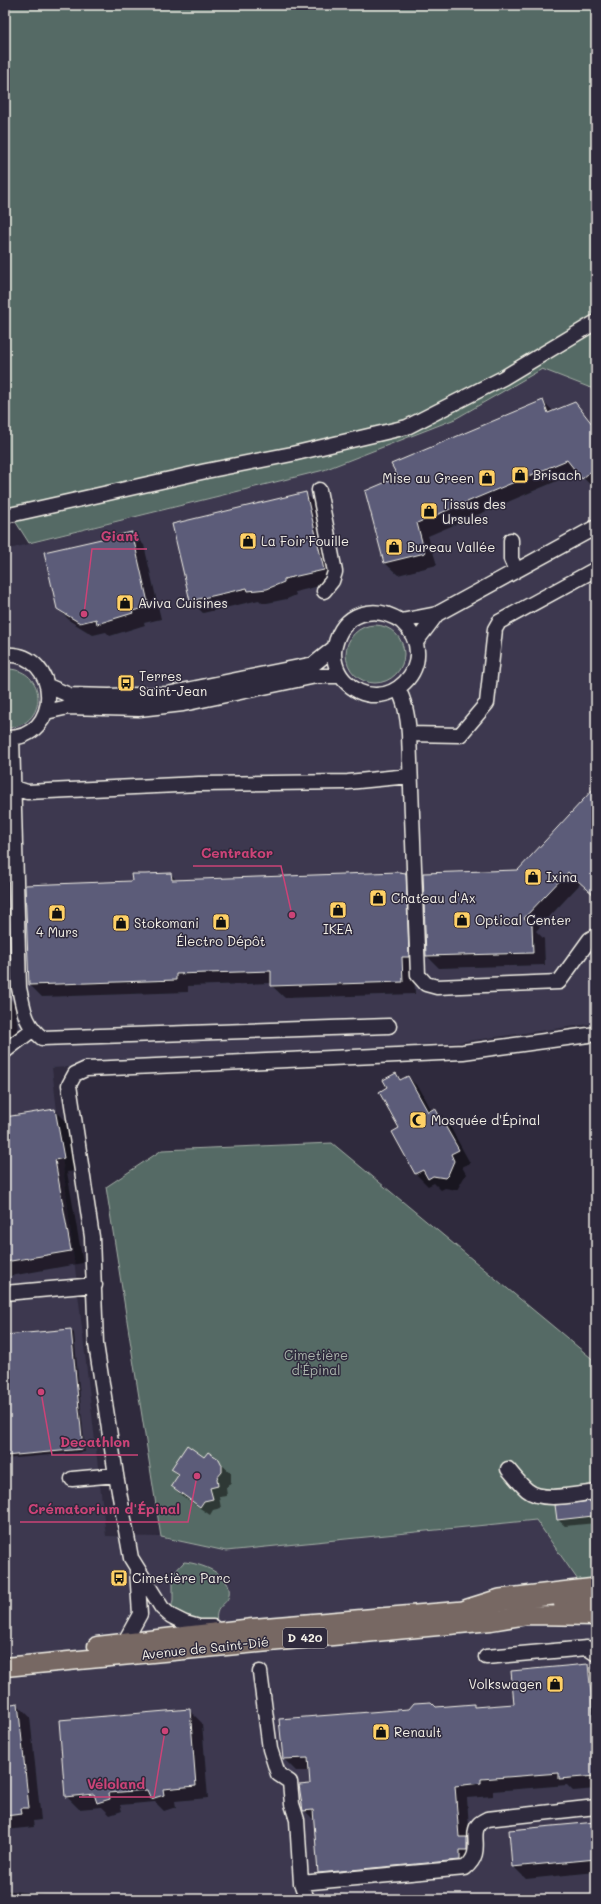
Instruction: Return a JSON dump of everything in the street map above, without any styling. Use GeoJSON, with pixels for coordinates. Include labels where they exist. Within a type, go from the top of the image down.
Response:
{"type":"FeatureCollection","features":[{"type":"Feature","properties":{"kind":"highway"},"geometry":{"type":"LineString","coordinates":[[468,1610],[500,1600],[596,1588]]}},
{"type":"Feature","properties":{"kind":"main road","name":"Avenue de Saint-Dié"},"geometry":{"type":"LineString","coordinates":[[5,1656],[253,1628],[468,1610],[596,1603]]}},
{"type":"Feature","properties":{"kind":"main road","name":"Avenue de Saint-Dié"},"geometry":{"type":"LineString","coordinates":[[5,1667],[491,1621],[527,1615],[596,1616]]}},
{"type":"Feature","properties":{"kind":"street"},"geometry":{"type":"LineString","coordinates":[[9,515],[206,471],[292,454],[407,427],[503,378],[596,322]]}},
{"type":"Feature","properties":{"kind":"street"},"geometry":{"type":"LineString","coordinates":[[319,490],[335,572],[332,582],[324,591]]}},
{"type":"Feature","properties":{"kind":"street"},"geometry":{"type":"LineString","coordinates":[[401,621],[437,614],[596,527]]}},
{"type":"Feature","properties":{"kind":"street"},"geometry":{"type":"LineString","coordinates":[[510,540],[511,559],[516,570]]}},
{"type":"Feature","properties":{"kind":"street"},"geometry":{"type":"LineString","coordinates":[[409,734],[460,735],[487,703],[495,629],[500,622],[596,569]]}},
{"type":"Feature","properties":{"kind":"street"},"geometry":{"type":"LineString","coordinates":[[382,612],[391,614],[401,621],[413,634],[416,642],[418,656],[415,668],[408,680],[398,689],[386,694],[367,694],[349,686],[340,676],[335,662],[334,648],[337,637],[343,627],[360,614],[382,612]]}},
{"type":"Feature","properties":{"kind":"street"},"geometry":{"type":"LineString","coordinates":[[416,642],[437,614]]}},
{"type":"Feature","properties":{"kind":"street"},"geometry":{"type":"LineString","coordinates":[[48,686],[69,695],[109,696],[167,694],[314,664],[334,648]]}},
{"type":"Feature","properties":{"kind":"street"},"geometry":{"type":"LineString","coordinates":[[5,655],[19,657],[32,663],[42,673],[48,686],[49,699],[46,712],[41,722],[33,730],[23,735],[8,738],[19,988],[26,1020],[32,1030],[42,1038],[389,1026]]}},
{"type":"Feature","properties":{"kind":"street"},"geometry":{"type":"LineString","coordinates":[[46,712],[68,706],[138,708],[183,704],[316,676],[340,676]]}},
{"type":"Feature","properties":{"kind":"street"},"geometry":{"type":"LineString","coordinates":[[398,689],[403,697],[409,734],[418,975],[426,984],[437,987],[559,982],[590,939],[596,936]]}},
{"type":"Feature","properties":{"kind":"street"},"geometry":{"type":"LineString","coordinates":[[9,786],[27,792],[199,784],[348,782],[410,776]]}},
{"type":"Feature","properties":{"kind":"street"},"geometry":{"type":"LineString","coordinates":[[5,1051],[32,1030]]}},
{"type":"Feature","properties":{"kind":"street"},"geometry":{"type":"LineString","coordinates":[[253,1628],[231,1626],[199,1627],[185,1623],[171,1616],[162,1608],[130,1558],[96,1344],[95,1285],[92,1237],[70,1098],[69,1085],[75,1074],[86,1070],[111,1068],[463,1052],[596,1034]]}},
{"type":"Feature","properties":{"kind":"street"},"geometry":{"type":"LineString","coordinates":[[5,1293],[95,1285]]}},
{"type":"Feature","properties":{"kind":"street"},"geometry":{"type":"LineString","coordinates":[[508,1469],[526,1490],[536,1496],[558,1496],[596,1492]]}},
{"type":"Feature","properties":{"kind":"street"},"geometry":{"type":"LineString","coordinates":[[72,1479],[116,1475]]}},
{"type":"Feature","properties":{"kind":"street"},"geometry":{"type":"LineString","coordinates":[[124,1643],[140,1614],[137,1570]]}},
{"type":"Feature","properties":{"kind":"street"},"geometry":{"type":"LineString","coordinates":[[486,1657],[587,1648],[596,1654]]}},
{"type":"Feature","properties":{"kind":"street"},"geometry":{"type":"LineString","coordinates":[[260,1672],[270,1749],[278,1774],[290,1782],[292,1804],[297,1820],[301,1883],[307,1899]]}},
{"type":"Feature","properties":{"kind":"street"},"geometry":{"type":"LineString","coordinates":[[301,1883],[465,1868],[472,1862],[476,1854],[477,1830],[479,1824],[487,1819],[596,1807]]}},
{"type":"Feature","properties":{"kind":"shaded area"},"geometry":{"type":"Polygon","coordinates":[[[542,369],[596,390],[596,1023],[453,1043],[52,1068],[106,1536],[161,1537],[226,1551],[536,1520],[580,1583],[596,1579],[596,1899],[5,1899],[5,550],[324,470],[455,419],[542,369]]]}},
{"type":"Feature","properties":{"kind":"green space"},"geometry":{"type":"Polygon","coordinates":[[[5,5],[596,5],[596,390],[542,369],[455,419],[324,470],[29,543],[5,505],[5,5]]]}},
{"type":"Feature","properties":{"kind":"green space"},"geometry":{"type":"Polygon","coordinates":[[[369,625],[381,625],[396,633],[404,648],[404,660],[396,675],[381,683],[369,683],[354,675],[346,660],[346,648],[354,633],[369,625]]]}},
{"type":"Feature","properties":{"kind":"green space"},"geometry":{"type":"Polygon","coordinates":[[[5,669],[19,671],[29,677],[36,687],[38,698],[36,709],[30,718],[20,725],[5,728],[5,669]]]}},
{"type":"Feature","properties":{"kind":"green space","name":"Cimetière d'Épinal"},"geometry":{"type":"Polygon","coordinates":[[[332,1143],[596,1362],[596,1579],[580,1583],[536,1520],[226,1551],[161,1537],[106,1187],[162,1150],[332,1143]]]}},
{"type":"Feature","properties":{"kind":"green space"},"geometry":{"type":"Polygon","coordinates":[[[184,1562],[206,1567],[214,1571],[226,1581],[229,1588],[229,1595],[228,1599],[217,1612],[217,1622],[201,1623],[171,1609],[173,1600],[173,1574],[184,1562]]]}},
{"type":"Feature","properties":{"kind":"building"},"geometry":{"type":"Polygon","coordinates":[[[543,400],[548,413],[575,402],[596,429],[596,467],[582,479],[567,460],[417,523],[425,553],[384,563],[365,491],[398,477],[391,464],[543,400]]]}},
{"type":"Feature","properties":{"kind":"building"},"geometry":{"type":"Polygon","coordinates":[[[306,492],[324,570],[284,579],[284,582],[267,589],[248,591],[247,588],[190,601],[172,524],[306,492]]]}},
{"type":"Feature","properties":{"kind":"building"},"geometry":{"type":"Polygon","coordinates":[[[132,532],[149,607],[132,611],[133,613],[97,624],[96,619],[80,623],[57,609],[44,552],[132,532]]]}},
{"type":"Feature","properties":{"kind":"building"},"geometry":{"type":"Polygon","coordinates":[[[596,786],[596,897],[568,872],[524,918],[532,925],[533,953],[426,956],[423,873],[518,870],[596,786]]]}},
{"type":"Feature","properties":{"kind":"building"},"geometry":{"type":"Polygon","coordinates":[[[399,872],[406,873],[409,957],[402,957],[403,982],[271,986],[271,971],[176,974],[176,980],[29,985],[25,885],[132,881],[131,874],[171,873],[172,880],[399,872]]]}},
{"type":"Feature","properties":{"kind":"building","name":"Mosquée d'Épinal"},"geometry":{"type":"Polygon","coordinates":[[[396,1073],[400,1080],[408,1076],[428,1112],[435,1108],[459,1150],[451,1154],[454,1161],[448,1175],[445,1178],[433,1176],[428,1179],[423,1170],[415,1174],[392,1132],[399,1128],[379,1092],[387,1087],[383,1080],[396,1073]]]}},
{"type":"Feature","properties":{"kind":"building"},"geometry":{"type":"Polygon","coordinates":[[[55,1109],[64,1158],[55,1160],[71,1251],[5,1262],[5,1117],[55,1109]]]}},
{"type":"Feature","properties":{"kind":"building"},"geometry":{"type":"Polygon","coordinates":[[[71,1329],[83,1449],[5,1456],[5,1335],[71,1329]]]}},
{"type":"Feature","properties":{"kind":"building"},"geometry":{"type":"Polygon","coordinates":[[[187,1445],[204,1457],[208,1452],[219,1459],[222,1465],[222,1472],[217,1478],[218,1486],[210,1488],[213,1499],[204,1501],[200,1507],[171,1486],[179,1474],[171,1469],[187,1445]]]}},
{"type":"Feature","properties":{"kind":"building"},"geometry":{"type":"Polygon","coordinates":[[[591,1501],[593,1516],[557,1520],[555,1505],[591,1501]]]}},
{"type":"Feature","properties":{"kind":"building"},"geometry":{"type":"Polygon","coordinates":[[[588,1664],[596,1745],[596,1776],[559,1779],[559,1773],[481,1779],[481,1783],[455,1786],[459,1837],[467,1837],[467,1850],[460,1850],[460,1860],[318,1873],[313,1810],[303,1811],[299,1785],[310,1784],[308,1758],[283,1759],[279,1719],[409,1709],[414,1703],[431,1702],[436,1707],[474,1704],[474,1707],[514,1704],[511,1671],[588,1664]]]}},
{"type":"Feature","properties":{"kind":"building"},"geometry":{"type":"Polygon","coordinates":[[[18,1703],[29,1808],[21,1808],[22,1814],[5,1816],[5,1705],[18,1703]]]}},
{"type":"Feature","properties":{"kind":"building"},"geometry":{"type":"Polygon","coordinates":[[[190,1709],[196,1786],[163,1789],[164,1795],[151,1799],[147,1790],[109,1793],[110,1799],[97,1803],[94,1794],[65,1797],[59,1720],[190,1709]]]}},
{"type":"Feature","properties":{"kind":"building"},"geometry":{"type":"Polygon","coordinates":[[[596,1822],[596,1859],[512,1867],[509,1830],[596,1822]]]}},
{"type":"Feature","properties":{"kind":"place","name":"Brisach"},"geometry":{"type":"Point","coordinates":[520,475]}},
{"type":"Feature","properties":{"kind":"place","name":"Mise au Green"},"geometry":{"type":"Point","coordinates":[487,478]}},
{"type":"Feature","properties":{"kind":"place","name":"Tissus des Ursules"},"geometry":{"type":"Point","coordinates":[429,511]}},
{"type":"Feature","properties":{"kind":"place","name":"La Foir'Fouille"},"geometry":{"type":"Point","coordinates":[248,541]}},
{"type":"Feature","properties":{"kind":"place","name":"Bureau Vallée"},"geometry":{"type":"Point","coordinates":[394,547]}},
{"type":"Feature","properties":{"kind":"place","name":"Aviva Cuisines"},"geometry":{"type":"Point","coordinates":[125,603]}},
{"type":"Feature","properties":{"kind":"place","name":"Giant"},"geometry":{"type":"Point","coordinates":[84,614]}},
{"type":"Feature","properties":{"kind":"place","name":"Terres Saint-Jean"},"geometry":{"type":"Point","coordinates":[126,683]}},
{"type":"Feature","properties":{"kind":"place","name":"Ixina"},"geometry":{"type":"Point","coordinates":[533,877]}},
{"type":"Feature","properties":{"kind":"place","name":"Chateau d'Ax"},"geometry":{"type":"Point","coordinates":[378,898]}},
{"type":"Feature","properties":{"kind":"place","name":"IKEA"},"geometry":{"type":"Point","coordinates":[338,910]}},
{"type":"Feature","properties":{"kind":"place","name":"4 Murs"},"geometry":{"type":"Point","coordinates":[57,913]}},
{"type":"Feature","properties":{"kind":"place","name":"Centrakor"},"geometry":{"type":"Point","coordinates":[292,915]}},
{"type":"Feature","properties":{"kind":"place","name":"Optical Center"},"geometry":{"type":"Point","coordinates":[462,920]}},
{"type":"Feature","properties":{"kind":"place","name":"Électro Dépôt"},"geometry":{"type":"Point","coordinates":[221,922]}},
{"type":"Feature","properties":{"kind":"place","name":"Stokomani"},"geometry":{"type":"Point","coordinates":[121,923]}},
{"type":"Feature","properties":{"kind":"place","name":"Mosquée d'Épinal"},"geometry":{"type":"Point","coordinates":[418,1120]}},
{"type":"Feature","properties":{"kind":"place","name":"Decathlon"},"geometry":{"type":"Point","coordinates":[41,1392]}},
{"type":"Feature","properties":{"kind":"place","name":"Crématorium d'Épinal"},"geometry":{"type":"Point","coordinates":[197,1476]}},
{"type":"Feature","properties":{"kind":"place","name":"Cimetière Parc"},"geometry":{"type":"Point","coordinates":[119,1578]}},
{"type":"Feature","properties":{"kind":"place","name":"Volkswagen"},"geometry":{"type":"Point","coordinates":[555,1684]}},
{"type":"Feature","properties":{"kind":"place","name":"Véloland"},"geometry":{"type":"Point","coordinates":[165,1731]}},
{"type":"Feature","properties":{"kind":"place","name":"Renault"},"geometry":{"type":"Point","coordinates":[381,1732]}}]}
